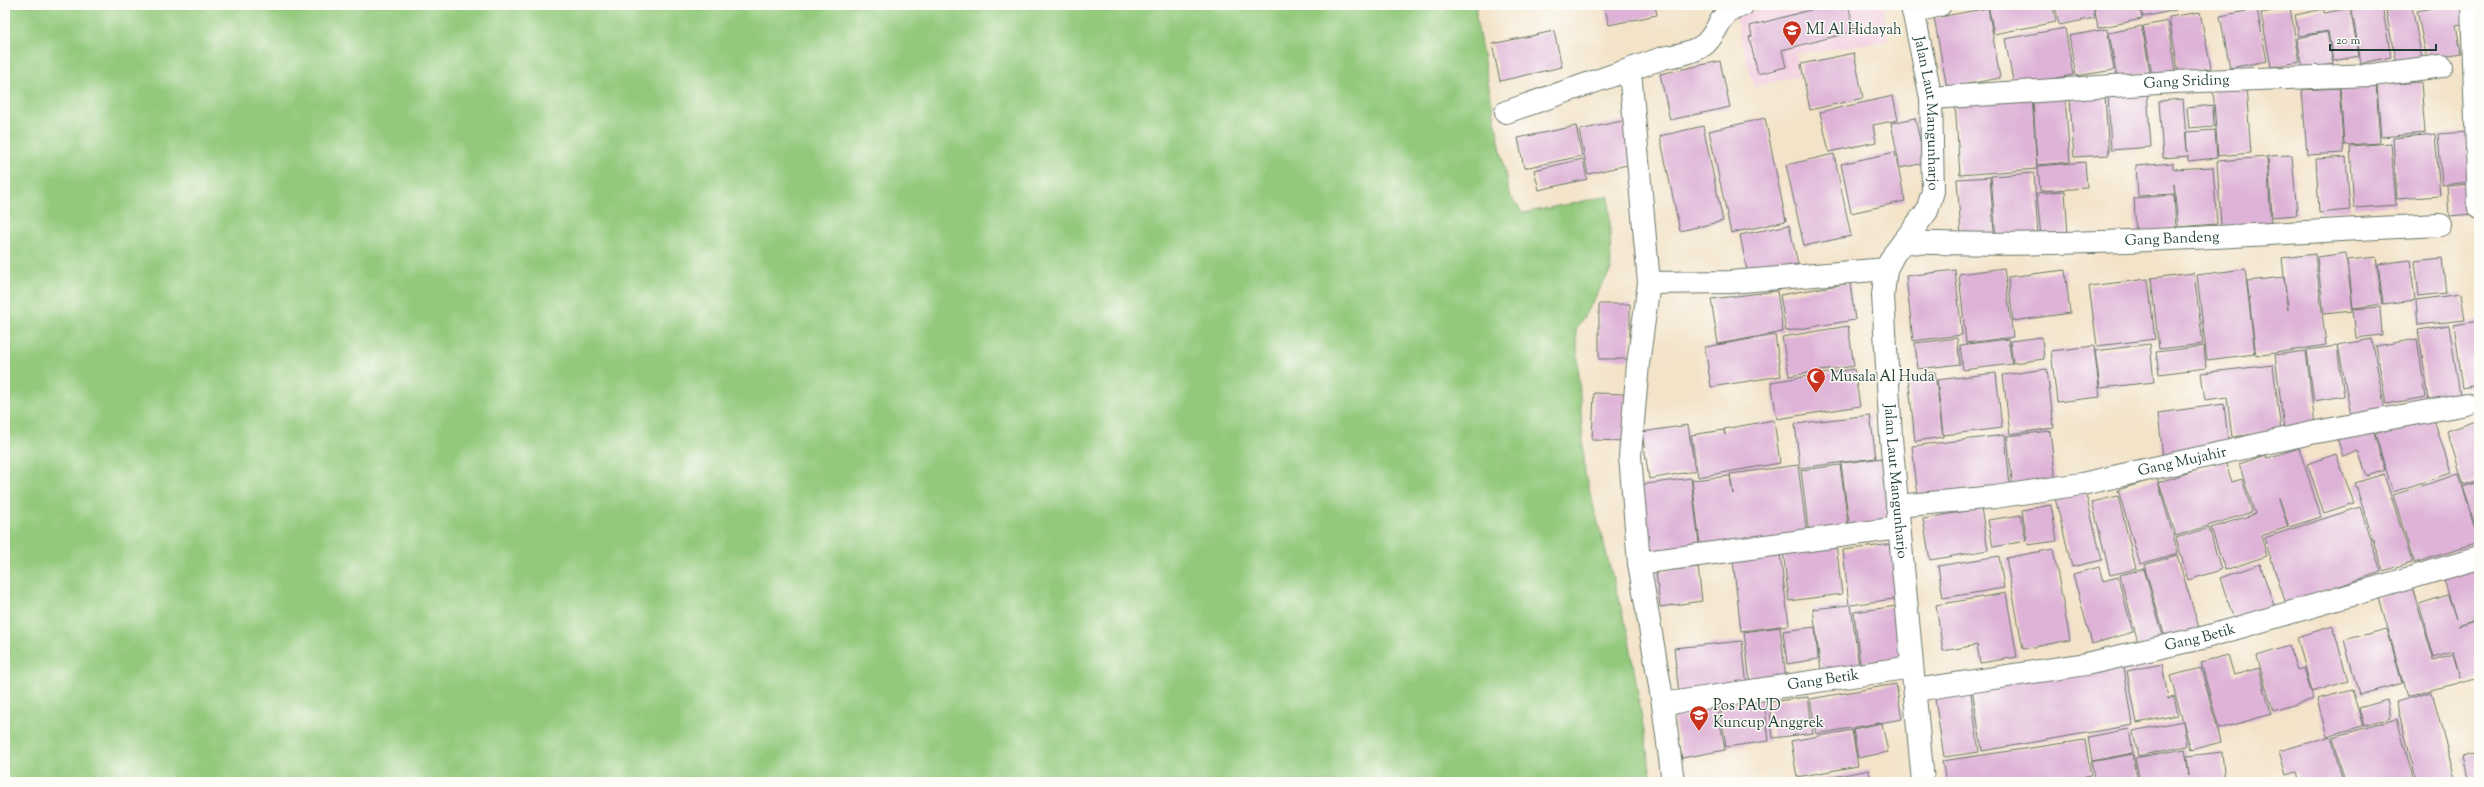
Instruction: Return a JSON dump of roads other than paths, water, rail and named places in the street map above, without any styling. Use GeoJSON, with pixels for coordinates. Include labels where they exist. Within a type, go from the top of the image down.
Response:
{"type":"FeatureCollection","features":[{"type":"Feature","properties":{"kind":"street"},"geometry":{"type":"LineString","coordinates":[[1506,112],[1630,71],[1663,58],[1683,54],[1704,44],[1715,32],[1722,17],[1743,5]]}},
{"type":"Feature","properties":{"kind":"street"},"geometry":{"type":"LineString","coordinates":[[1912,9],[1940,5]]}},
{"type":"Feature","properties":{"kind":"street"},"geometry":{"type":"LineString","coordinates":[[2472,5],[2479,208]]}},
{"type":"Feature","properties":{"kind":"street","name":"Jalan Laut Mangunharjo"},"geometry":{"type":"LineString","coordinates":[[1912,9],[1931,98],[1934,191],[1927,211],[1903,242],[1886,269],[1884,295],[1891,438],[1923,782]]}},
{"type":"Feature","properties":{"kind":"street","name":"Gang Sriding"},"geometry":{"type":"LineString","coordinates":[[1931,98],[2173,82],[2372,75],[2442,66]]}},
{"type":"Feature","properties":{"kind":"street"},"geometry":{"type":"LineString","coordinates":[[1630,71],[1649,283],[1638,364],[1630,456],[1639,563],[1663,704],[1673,782]]}},
{"type":"Feature","properties":{"kind":"street","name":"Gang Bandeng"},"geometry":{"type":"LineString","coordinates":[[1903,242],[1962,244],[2098,241],[2440,225]]}},
{"type":"Feature","properties":{"kind":"street"},"geometry":{"type":"LineString","coordinates":[[1649,283],[1730,282],[1886,269]]}},
{"type":"Feature","properties":{"kind":"street","name":"Gang Mujahir"},"geometry":{"type":"LineString","coordinates":[[1897,506],[1995,497],[2082,484],[2311,433],[2466,404]]}},
{"type":"Feature","properties":{"kind":"street"},"geometry":{"type":"LineString","coordinates":[[1639,563],[1899,528]]}},
{"type":"Feature","properties":{"kind":"street","name":"Gang Betik"},"geometry":{"type":"LineString","coordinates":[[1914,690],[2086,664],[2206,637],[2479,558]]}},
{"type":"Feature","properties":{"kind":"street","name":"Gang Betik"},"geometry":{"type":"LineString","coordinates":[[1663,704],[1912,667]]}},
{"type":"Feature","properties":{"kind":"place","name":"MI Al Hidayah"},"geometry":{"type":"Point","coordinates":[1792,47]}},
{"type":"Feature","properties":{"kind":"place","name":"Musala Al Huda"},"geometry":{"type":"Point","coordinates":[1816,394]}},
{"type":"Feature","properties":{"kind":"place","name":"Pos PAUD Kuncup Anggrek"},"geometry":{"type":"Point","coordinates":[1699,732]}}]}
